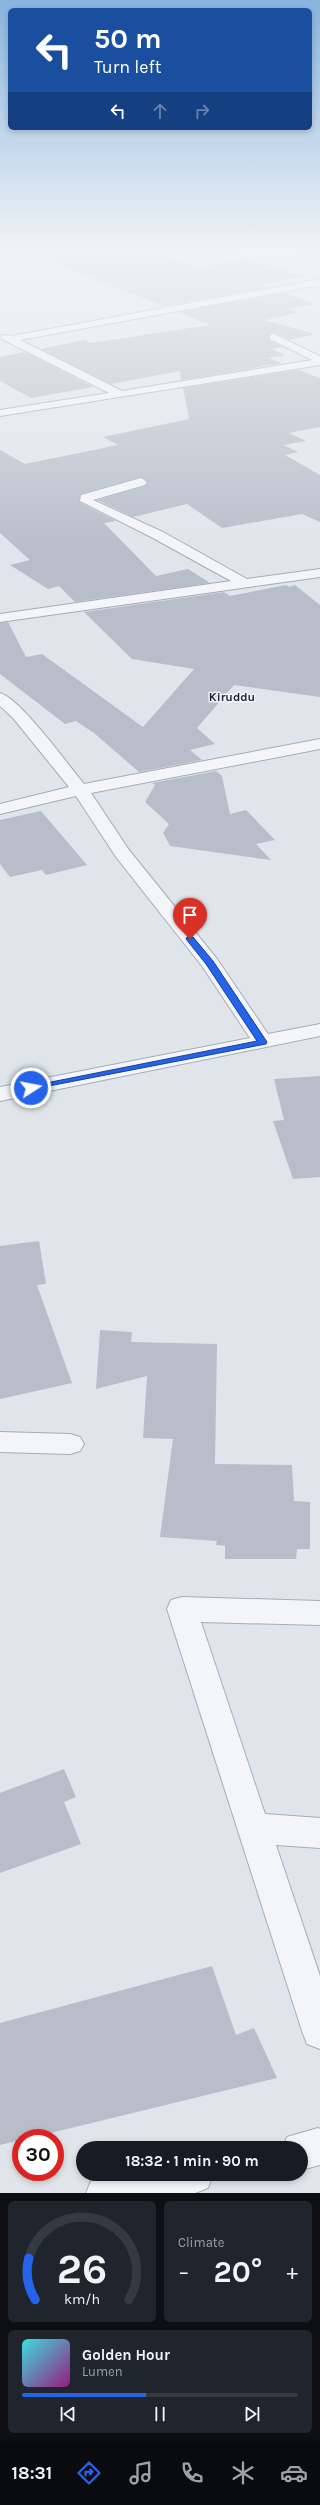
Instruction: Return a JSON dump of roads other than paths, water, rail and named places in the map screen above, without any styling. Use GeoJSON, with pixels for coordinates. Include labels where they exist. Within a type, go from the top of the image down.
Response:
{"type":"FeatureCollection","features":[{"type":"Feature","properties":{"kind":"street"},"geometry":{"type":"LineString","coordinates":[[33,350],[121,395]]}},
{"type":"Feature","properties":{"kind":"street"},"geometry":{"type":"LineString","coordinates":[[298,350],[319,362]]}},
{"type":"Feature","properties":{"kind":"street"},"geometry":{"type":"LineString","coordinates":[[0,413],[121,395],[319,362]]}},
{"type":"Feature","properties":{"kind":"street"},"geometry":{"type":"LineString","coordinates":[[141,482],[85,498],[86,501],[158,535],[246,584]]}},
{"type":"Feature","properties":{"kind":"street"},"geometry":{"type":"LineString","coordinates":[[0,618],[320,573]]}},
{"type":"Feature","properties":{"kind":"street"},"geometry":{"type":"LineString","coordinates":[[0,698],[19,715],[80,790],[122,853],[210,963],[263,1042]]}},
{"type":"Feature","properties":{"kind":"street"},"geometry":{"type":"LineString","coordinates":[[0,809],[80,790],[320,744]]}},
{"type":"Feature","properties":{"kind":"street"},"geometry":{"type":"LineString","coordinates":[[0,1094],[320,1030]]}},
{"type":"Feature","properties":{"kind":"street"},"geometry":{"type":"LineString","coordinates":[[0,1442],[70,1444]]}},
{"type":"Feature","properties":{"kind":"street"},"geometry":{"type":"LineString","coordinates":[[320,1613],[182,1609],[255,1828],[320,2031]]}},
{"type":"Feature","properties":{"kind":"street"},"geometry":{"type":"LineString","coordinates":[[255,1828],[320,1833]]}},
{"type":"Feature","properties":{"kind":"street"},"geometry":{"type":"LineString","coordinates":[[106,2193],[162,2181]]}},
{"type":"Feature","properties":{"kind":"district","name":"Kiruddu"},"geometry":{"type":"Point","coordinates":[232,697]}}]}
